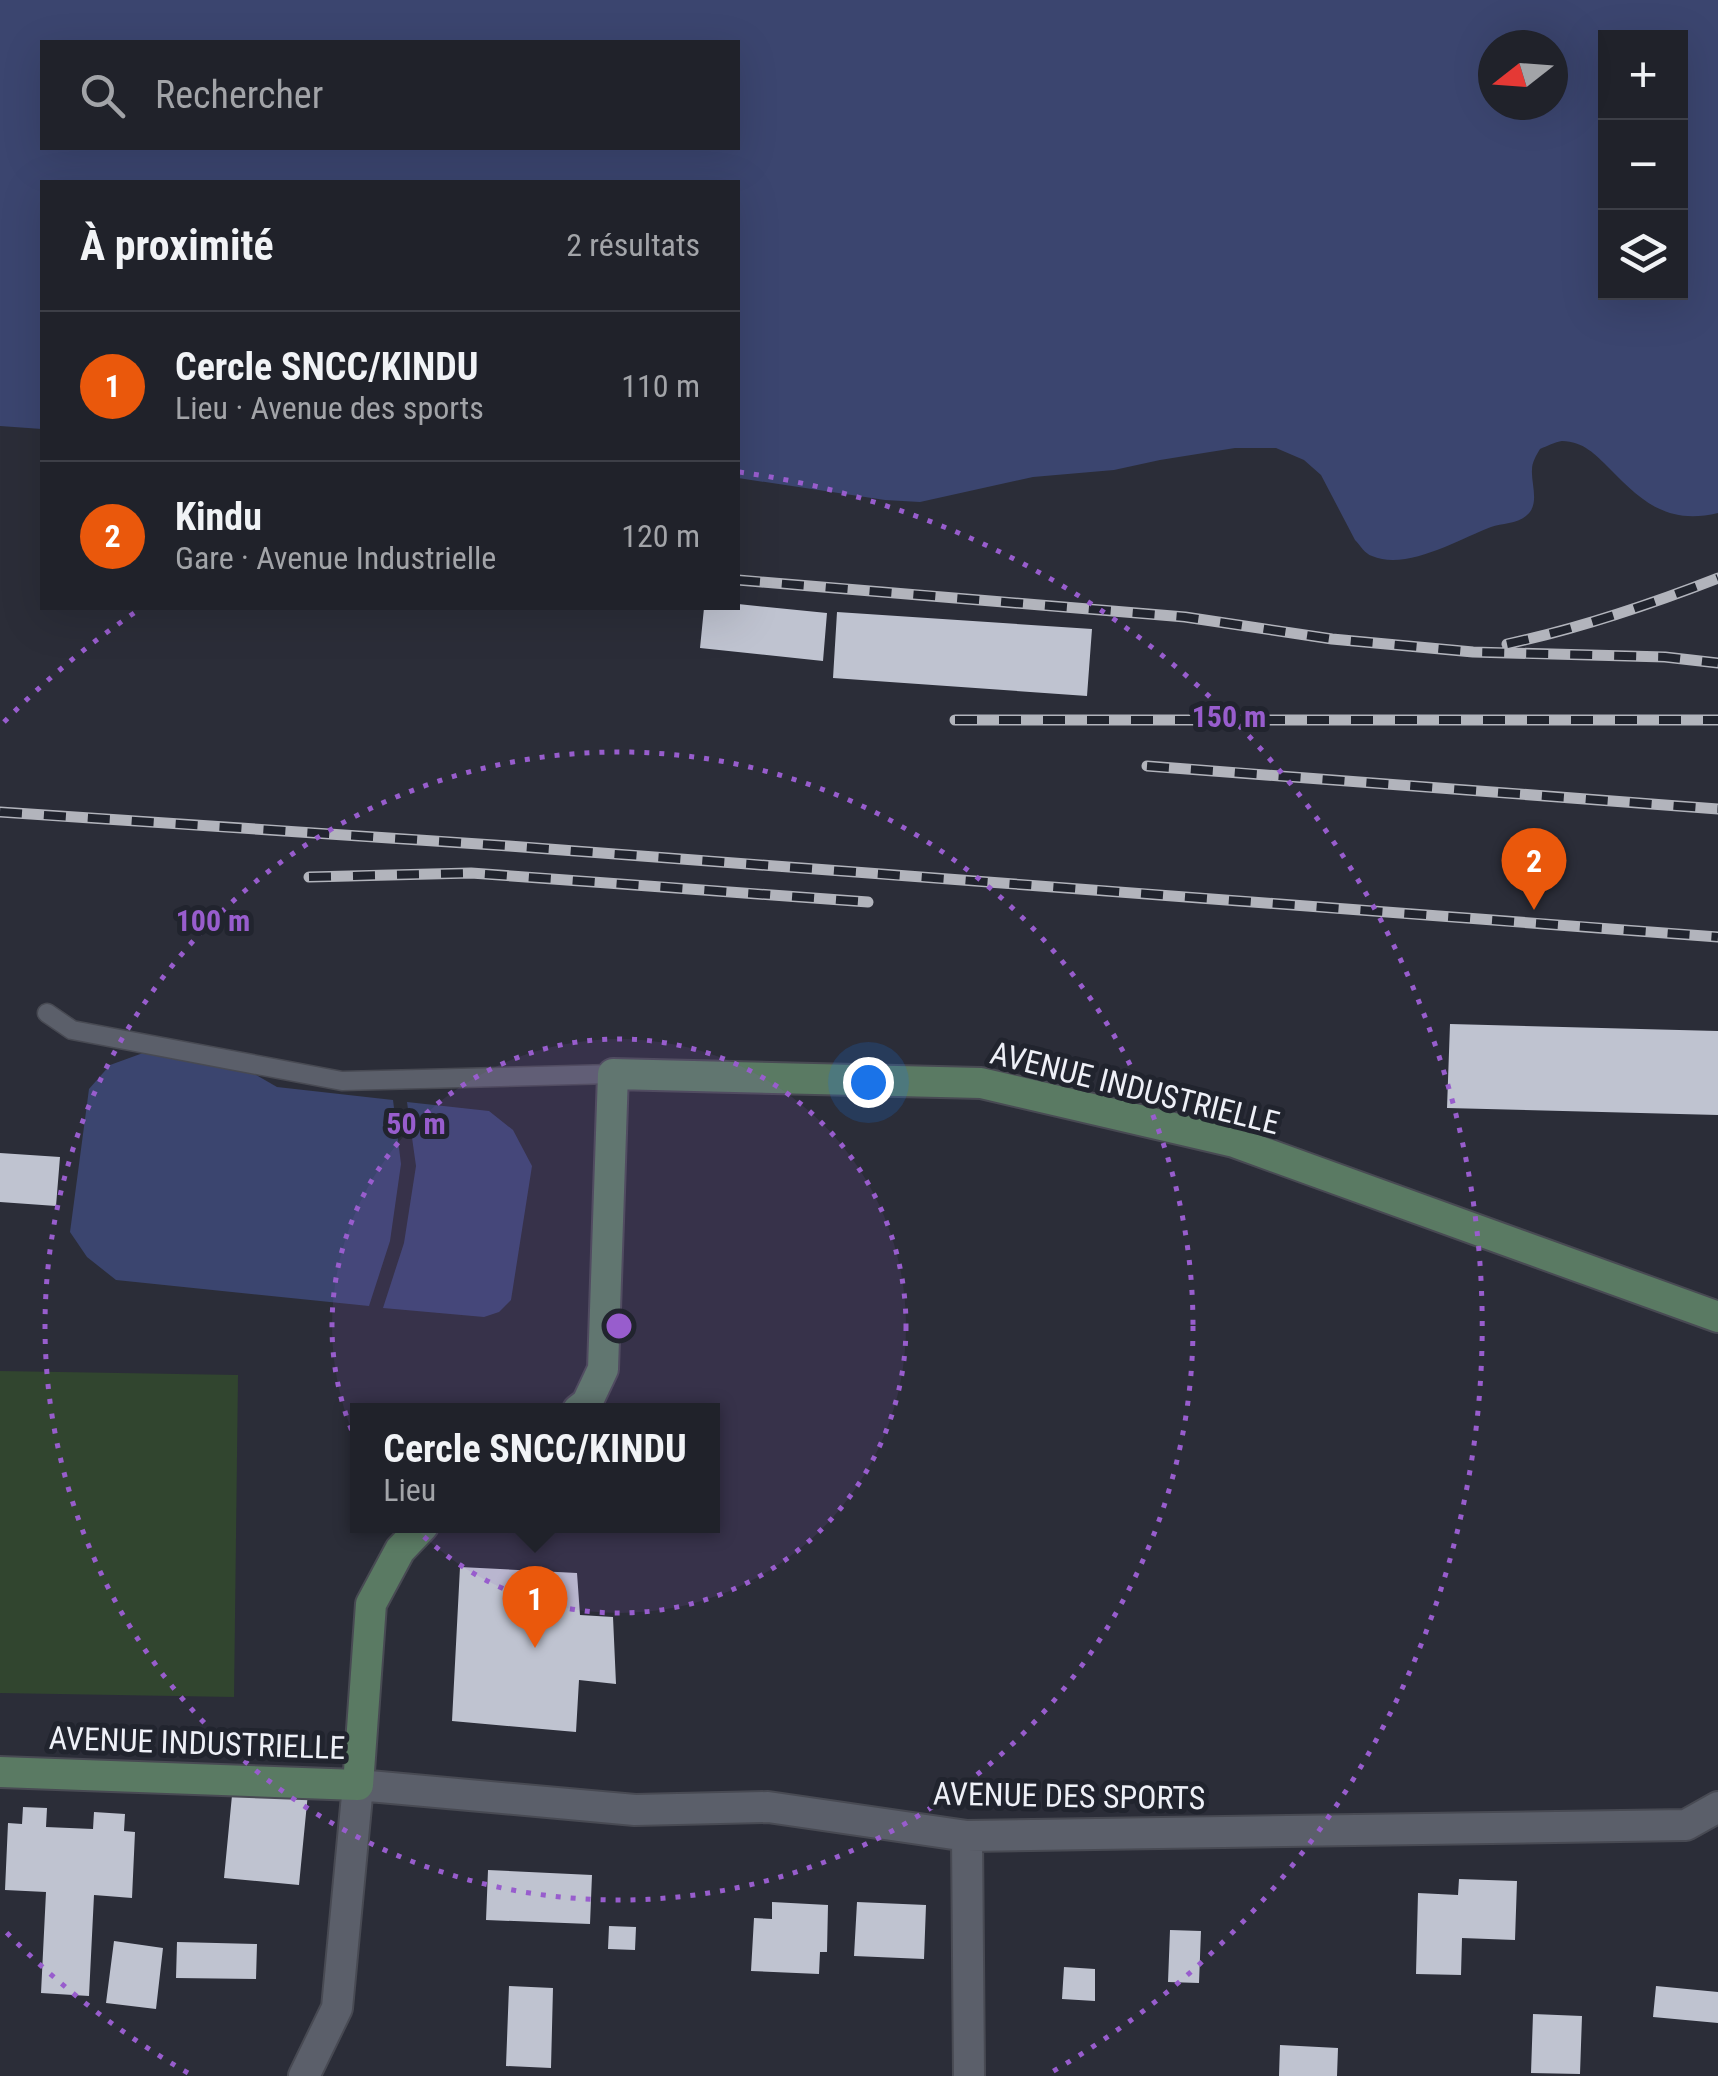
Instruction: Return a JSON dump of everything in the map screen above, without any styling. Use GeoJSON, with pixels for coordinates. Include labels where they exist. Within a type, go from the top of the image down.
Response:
{"type":"FeatureCollection","features":[{"type":"Feature","properties":{"kind":"street","name":"AVENUE INDUSTRIELLE"},"geometry":{"type":"LineString","coordinates":[[612,1074],[982,1083],[1234,1142],[1718,1317]]}},
{"type":"Feature","properties":{"kind":"street"},"geometry":{"type":"LineString","coordinates":[[587,1403],[603,1369],[612,1074]]}},
{"type":"Feature","properties":{"kind":"street","name":"AVENUE INDUSTRIELLE"},"geometry":{"type":"LineString","coordinates":[[0,1772],[358,1786],[371,1604],[400,1550],[416,1533]]}},
{"type":"Feature","properties":{"kind":"street"},"geometry":{"type":"LineString","coordinates":[[304,2076],[337,2008],[358,1786]]}},
{"type":"Feature","properties":{"kind":"street","name":"AVENUE DES SPORTS"},"geometry":{"type":"LineString","coordinates":[[358,1786],[635,1810],[768,1807],[967,1836],[1686,1825],[1718,1807]]}},
{"type":"Feature","properties":{"kind":"street"},"geometry":{"type":"LineString","coordinates":[[967,1836],[969,2076]]}},
{"type":"Feature","properties":{"kind":"lane"},"geometry":{"type":"LineString","coordinates":[[47,1013],[72,1030],[342,1081],[612,1074]]}},
{"type":"Feature","properties":{"kind":"green space"},"geometry":{"type":"Polygon","coordinates":[[[0,1371],[238,1375],[234,1697],[0,1693],[0,1371]]]}},
{"type":"Feature","properties":{"kind":"water"},"geometry":{"type":"Polygon","coordinates":[[[0,0],[1718,0],[1718,513],[1685,516],[1657,508],[1588,450],[1562,441],[1540,449],[1532,470],[1533,505],[1523,518],[1417,557],[1386,560],[1372,556],[1355,540],[1321,475],[1304,460],[1276,448],[1235,448],[1114,470],[1033,477],[920,502],[740,478],[740,180],[40,180],[40,429],[0,426],[0,0]]]}},
{"type":"Feature","properties":{"kind":"water"},"geometry":{"type":"Polygon","coordinates":[[[143,1053],[227,1058],[277,1087],[393,1100],[401,1164],[390,1241],[369,1306],[116,1280],[87,1257],[70,1232],[89,1089],[110,1065],[143,1053]]]}},
{"type":"Feature","properties":{"kind":"water"},"geometry":{"type":"Polygon","coordinates":[[[407,1102],[489,1111],[513,1130],[532,1166],[511,1300],[499,1312],[484,1317],[383,1308],[404,1243],[416,1166],[407,1102]]]}},
{"type":"Feature","properties":{"kind":"building"},"geometry":{"type":"Polygon","coordinates":[[[740,604],[827,613],[823,661],[700,648],[704,610],[740,610],[740,604]]]}},
{"type":"Feature","properties":{"kind":"building"},"geometry":{"type":"Polygon","coordinates":[[[837,612],[1092,629],[1087,696],[833,678],[837,612]]]}},
{"type":"Feature","properties":{"kind":"building"},"geometry":{"type":"Polygon","coordinates":[[[1450,1024],[1718,1031],[1718,1115],[1447,1108],[1450,1024]]]}},
{"type":"Feature","properties":{"kind":"building"},"geometry":{"type":"Polygon","coordinates":[[[0,1153],[60,1157],[56,1206],[0,1202],[0,1153]]]}},
{"type":"Feature","properties":{"kind":"building"},"geometry":{"type":"Polygon","coordinates":[[[460,1567],[577,1573],[580,1615],[613,1617],[616,1684],[579,1680],[576,1732],[452,1721],[460,1567]]]}},
{"type":"Feature","properties":{"kind":"building"},"geometry":{"type":"Polygon","coordinates":[[[233,1785],[308,1793],[299,1885],[224,1878],[233,1785]]]}},
{"type":"Feature","properties":{"kind":"building"},"geometry":{"type":"Polygon","coordinates":[[[23,1807],[47,1808],[46,1827],[93,1829],[94,1812],[125,1814],[124,1831],[135,1832],[132,1898],[94,1895],[89,1996],[41,1993],[46,1892],[5,1890],[8,1823],[22,1824],[23,1807]]]}},
{"type":"Feature","properties":{"kind":"building"},"geometry":{"type":"Polygon","coordinates":[[[488,1870],[592,1875],[590,1924],[486,1920],[488,1870]]]}},
{"type":"Feature","properties":{"kind":"building"},"geometry":{"type":"Polygon","coordinates":[[[1459,1879],[1517,1881],[1515,1940],[1462,1938],[1461,1975],[1416,1974],[1418,1893],[1458,1895],[1459,1879]]]}},
{"type":"Feature","properties":{"kind":"building"},"geometry":{"type":"Polygon","coordinates":[[[772,1902],[828,1905],[827,1952],[820,1952],[819,1974],[751,1971],[754,1918],[772,1919],[772,1902]]]}},
{"type":"Feature","properties":{"kind":"building"},"geometry":{"type":"Polygon","coordinates":[[[857,1902],[926,1905],[924,1959],[854,1956],[857,1902]]]}},
{"type":"Feature","properties":{"kind":"building"},"geometry":{"type":"Polygon","coordinates":[[[609,1926],[636,1927],[635,1950],[608,1949],[609,1926]]]}},
{"type":"Feature","properties":{"kind":"building"},"geometry":{"type":"Polygon","coordinates":[[[1170,1930],[1201,1931],[1199,1983],[1168,1982],[1170,1930]]]}},
{"type":"Feature","properties":{"kind":"building"},"geometry":{"type":"Polygon","coordinates":[[[114,1941],[163,1948],[156,2009],[106,2003],[114,1941]]]}},
{"type":"Feature","properties":{"kind":"building"},"geometry":{"type":"Polygon","coordinates":[[[177,1942],[257,1944],[256,1979],[176,1978],[177,1942]]]}},
{"type":"Feature","properties":{"kind":"building"},"geometry":{"type":"Polygon","coordinates":[[[1064,1967],[1095,1969],[1095,2001],[1062,1999],[1064,1967]]]}},
{"type":"Feature","properties":{"kind":"building"},"geometry":{"type":"Polygon","coordinates":[[[509,1986],[553,1988],[551,2068],[506,2066],[509,1986]]]}},
{"type":"Feature","properties":{"kind":"building"},"geometry":{"type":"Polygon","coordinates":[[[1656,1986],[1718,1992],[1718,2023],[1653,2017],[1656,1986]]]}},
{"type":"Feature","properties":{"kind":"building"},"geometry":{"type":"Polygon","coordinates":[[[1533,2014],[1582,2016],[1580,2074],[1531,2073],[1533,2014]]]}},
{"type":"Feature","properties":{"kind":"building"},"geometry":{"type":"Polygon","coordinates":[[[1280,2045],[1338,2048],[1337,2076],[1279,2076],[1280,2045]]]}},
{"type":"Feature","properties":{"kind":"railway"},"geometry":{"type":"LineString","coordinates":[[1507,644],[1614,615],[1718,578]]}},
{"type":"Feature","properties":{"kind":"railway"},"geometry":{"type":"LineString","coordinates":[[740,580],[1185,617],[1332,639],[1473,652],[1665,657],[1718,663]]}},
{"type":"Feature","properties":{"kind":"railway"},"geometry":{"type":"LineString","coordinates":[[955,720],[1718,720]]}},
{"type":"Feature","properties":{"kind":"railway"},"geometry":{"type":"LineString","coordinates":[[1147,766],[1718,809]]}},
{"type":"Feature","properties":{"kind":"railway"},"geometry":{"type":"LineString","coordinates":[[0,812],[509,846],[1718,937]]}},
{"type":"Feature","properties":{"kind":"railway"},"geometry":{"type":"LineString","coordinates":[[309,877],[471,873],[868,902]]}},
{"type":"Feature","properties":{"kind":"place","name":"Kindu"},"geometry":{"type":"Point","coordinates":[1534,910]}},
{"type":"Feature","properties":{"kind":"place","name":"Cercle SNCC/KINDU"},"geometry":{"type":"Point","coordinates":[535,1648]}}]}
